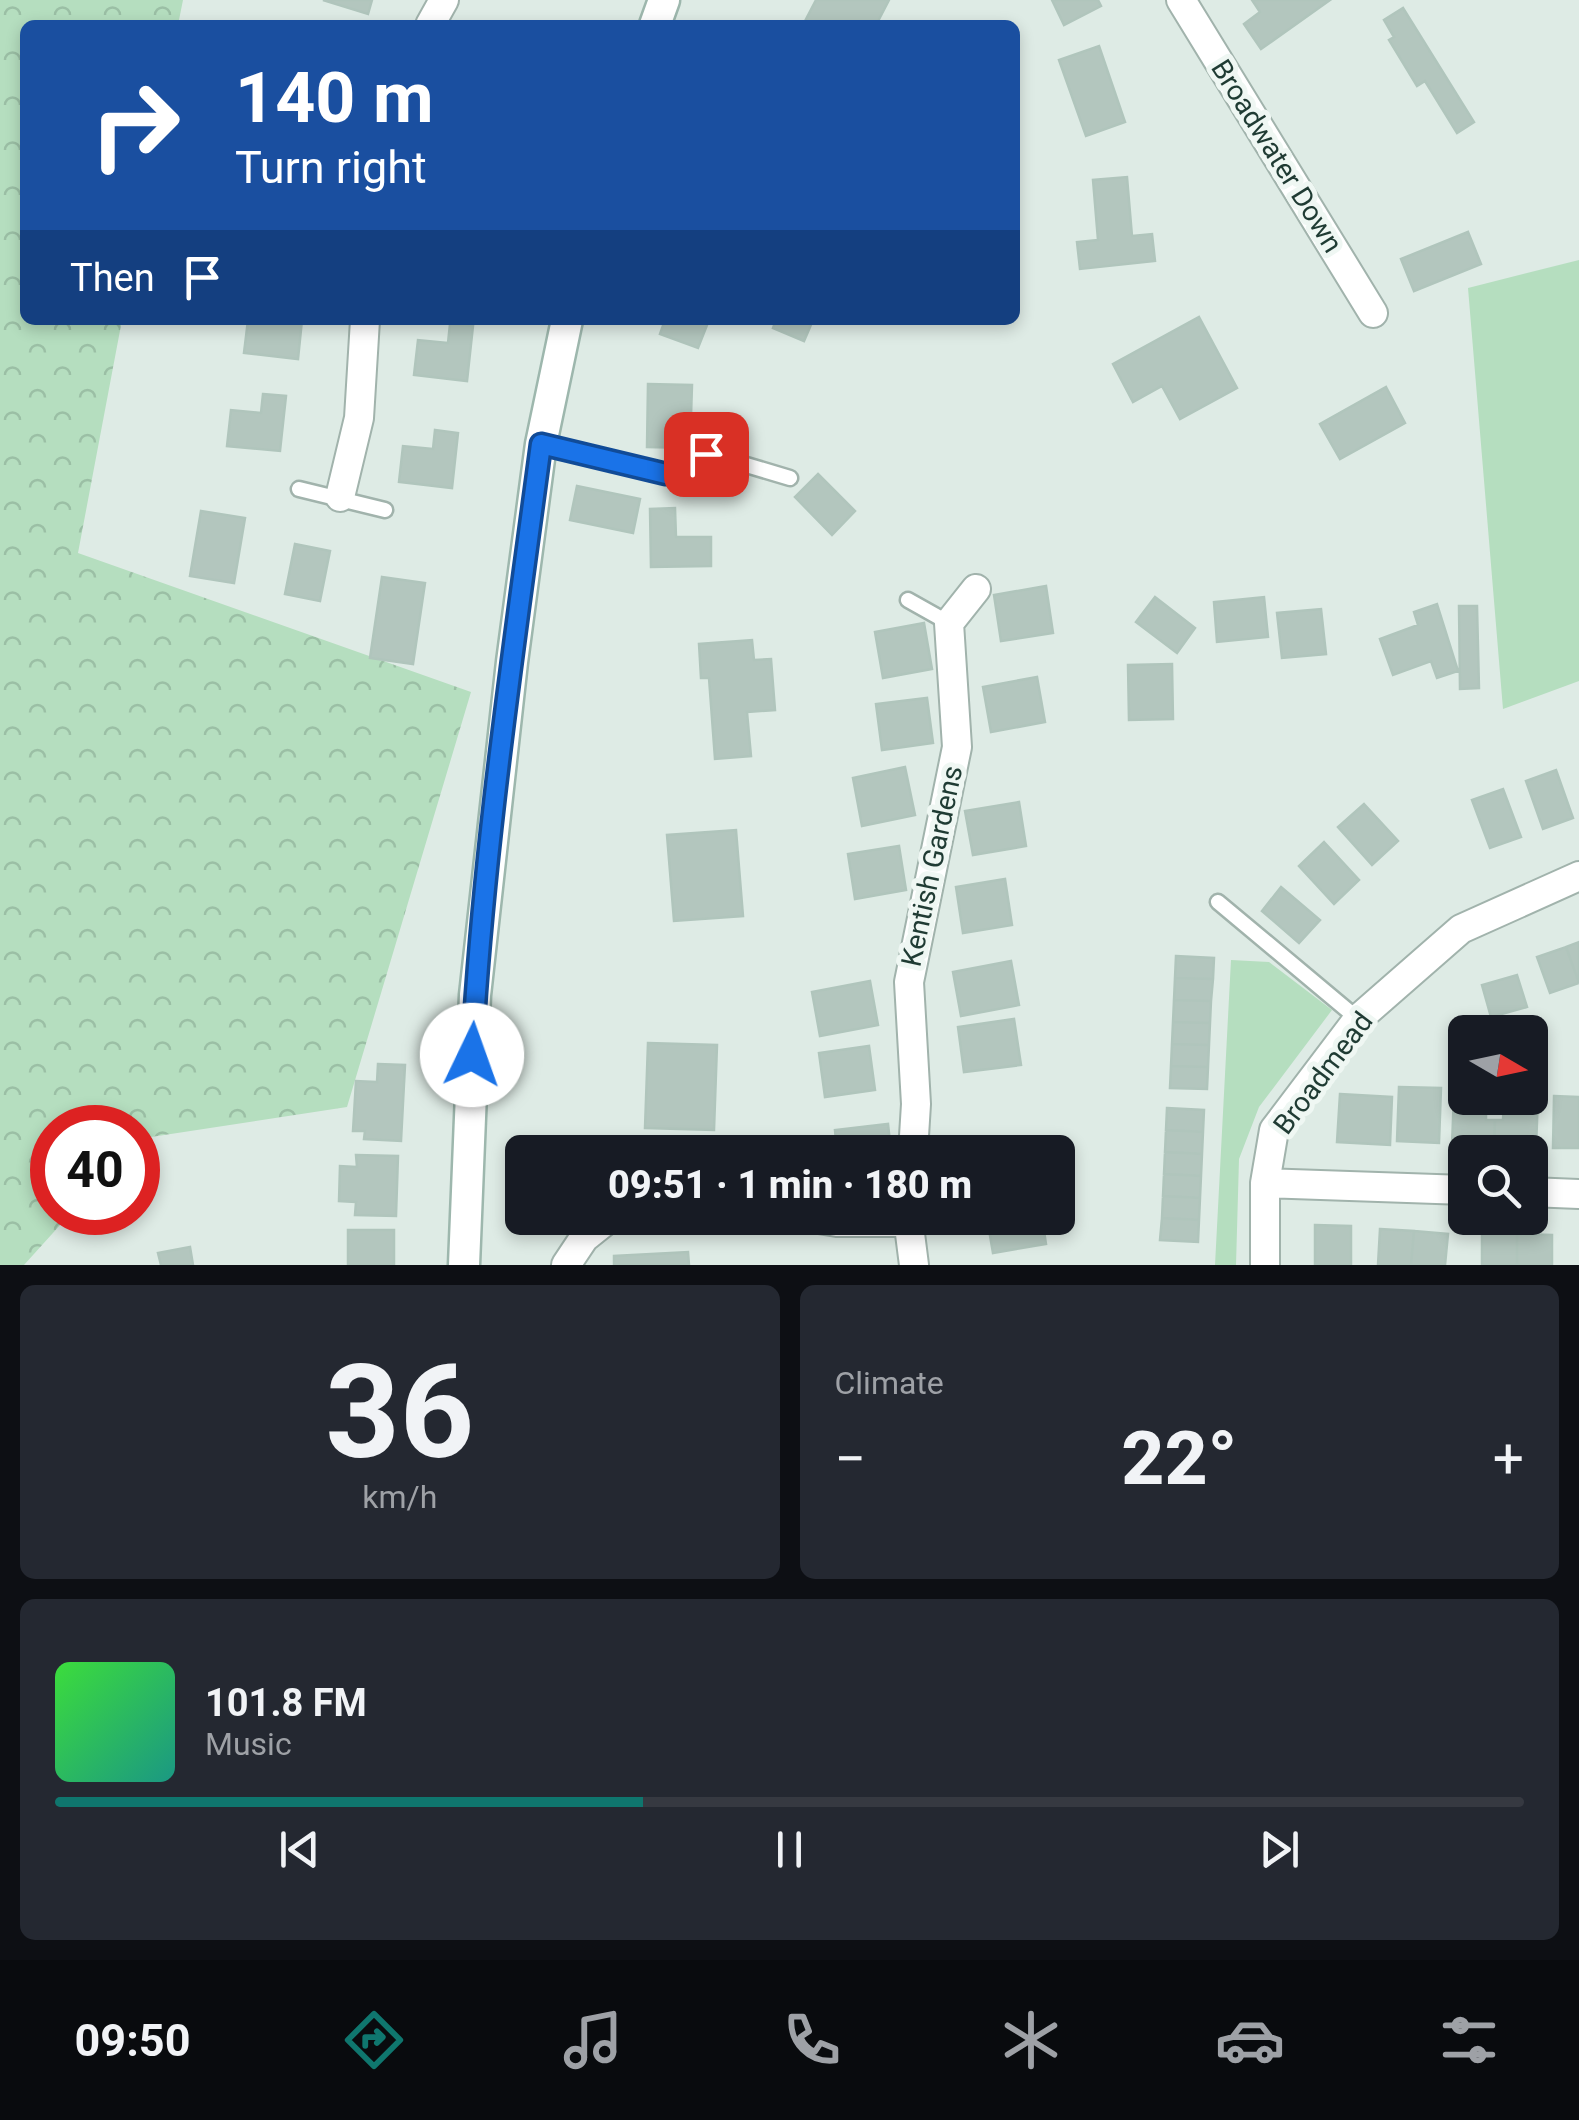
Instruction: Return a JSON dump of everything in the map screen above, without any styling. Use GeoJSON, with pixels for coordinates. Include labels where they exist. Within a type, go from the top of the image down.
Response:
{"type":"FeatureCollection","features":[{"type":"Feature","properties":{"kind":"street","name":"Broadwater Down"},"geometry":{"type":"LineString","coordinates":[[1181,0],[1374,312]]}},
{"type":"Feature","properties":{"kind":"street"},"geometry":{"type":"LineString","coordinates":[[340,497],[359,418],[365,325]]}},
{"type":"Feature","properties":{"kind":"street"},"geometry":{"type":"LineString","coordinates":[[464,1265],[475,995],[541,444],[566,325]]}},
{"type":"Feature","properties":{"kind":"street"},"geometry":{"type":"LineString","coordinates":[[949,622],[976,589]]}},
{"type":"Feature","properties":{"kind":"street","name":"Kentish Gardens"},"geometry":{"type":"LineString","coordinates":[[913,1135],[916,1104],[908,982],[957,747],[949,622]]}},
{"type":"Feature","properties":{"kind":"street","name":"Broadmead"},"geometry":{"type":"LineString","coordinates":[[1265,1265],[1265,1183],[1274,1130],[1358,1019],[1461,928],[1579,876]]}},
{"type":"Feature","properties":{"kind":"street"},"geometry":{"type":"LineString","coordinates":[[1265,1183],[1448,1189]]}},
{"type":"Feature","properties":{"kind":"street"},"geometry":{"type":"LineString","coordinates":[[1548,1193],[1579,1194]]}},
{"type":"Feature","properties":{"kind":"street"},"geometry":{"type":"LineString","coordinates":[[566,1265],[588,1235]]}},
{"type":"Feature","properties":{"kind":"street"},"geometry":{"type":"LineString","coordinates":[[910,1235],[914,1265]]}},
{"type":"Feature","properties":{"kind":"lane"},"geometry":{"type":"LineString","coordinates":[[541,444],[666,474],[706,454],[790,478]]}},
{"type":"Feature","properties":{"kind":"lane"},"geometry":{"type":"LineString","coordinates":[[298,489],[385,510]]}},
{"type":"Feature","properties":{"kind":"lane"},"geometry":{"type":"LineString","coordinates":[[908,600],[949,622]]}},
{"type":"Feature","properties":{"kind":"lane"},"geometry":{"type":"LineString","coordinates":[[1218,902],[1358,1019]]}},
{"type":"Feature","properties":{"kind":"green space"},"geometry":{"type":"Polygon","coordinates":[[[0,0],[183,0],[179,20],[20,20],[20,325],[121,325],[78,553],[471,692],[347,1107],[160,1136],[160,1105],[30,1105],[30,1235],[51,1235],[24,1265],[0,1265],[0,0]]]}},
{"type":"Feature","properties":{"kind":"green space"},"geometry":{"type":"Polygon","coordinates":[[[1579,260],[1579,681],[1503,709],[1468,288],[1579,260]]]}},
{"type":"Feature","properties":{"kind":"green space"},"geometry":{"type":"Polygon","coordinates":[[[1231,960],[1269,962],[1332,1010],[1259,1107],[1239,1159],[1236,1265],[1215,1265],[1231,960]]]}},
{"type":"Feature","properties":{"kind":"building"},"geometry":{"type":"Polygon","coordinates":[[[323,0],[372,0],[368,14],[323,0]]]}},
{"type":"Feature","properties":{"kind":"building"},"geometry":{"type":"Polygon","coordinates":[[[816,0],[889,0],[879,20],[806,20],[816,0]]]}},
{"type":"Feature","properties":{"kind":"building"},"geometry":{"type":"Polygon","coordinates":[[[1052,0],[1098,0],[1101,6],[1064,25],[1052,0]]]}},
{"type":"Feature","properties":{"kind":"building"},"geometry":{"type":"Polygon","coordinates":[[[1252,0],[1330,0],[1261,49],[1244,24],[1260,12],[1252,0]]]}},
{"type":"Feature","properties":{"kind":"building"},"geometry":{"type":"Polygon","coordinates":[[[1403,8],[1474,122],[1457,133],[1425,81],[1417,86],[1389,40],[1394,37],[1384,20],[1403,8]]]}},
{"type":"Feature","properties":{"kind":"building"},"geometry":{"type":"Polygon","coordinates":[[[1099,46],[1125,122],[1086,136],[1059,60],[1099,46]]]}},
{"type":"Feature","properties":{"kind":"building"},"geometry":{"type":"Polygon","coordinates":[[[1127,177],[1132,236],[1152,234],[1155,261],[1080,269],[1077,242],[1098,240],[1093,180],[1127,177]]]}},
{"type":"Feature","properties":{"kind":"building"},"geometry":{"type":"Polygon","coordinates":[[[1468,232],[1481,264],[1414,291],[1401,259],[1468,232]]]}},
{"type":"Feature","properties":{"kind":"building"},"geometry":{"type":"Polygon","coordinates":[[[1199,317],[1237,388],[1180,419],[1162,386],[1133,402],[1113,364],[1199,317]]]}},
{"type":"Feature","properties":{"kind":"building"},"geometry":{"type":"Polygon","coordinates":[[[247,325],[301,325],[298,359],[244,353],[247,325]]]}},
{"type":"Feature","properties":{"kind":"building"},"geometry":{"type":"Polygon","coordinates":[[[450,325],[473,326],[467,381],[414,375],[418,340],[448,343],[450,325]]]}},
{"type":"Feature","properties":{"kind":"building"},"geometry":{"type":"Polygon","coordinates":[[[663,325],[707,325],[698,348],[660,334],[663,325]]]}},
{"type":"Feature","properties":{"kind":"building"},"geometry":{"type":"Polygon","coordinates":[[[774,325],[811,325],[804,341],[773,328],[774,325]]]}},
{"type":"Feature","properties":{"kind":"building"},"geometry":{"type":"Polygon","coordinates":[[[648,384],[692,385],[690,448],[647,447],[648,384]]]}},
{"type":"Feature","properties":{"kind":"building"},"geometry":{"type":"Polygon","coordinates":[[[1386,387],[1405,423],[1340,459],[1320,424],[1386,387]]]}},
{"type":"Feature","properties":{"kind":"building"},"geometry":{"type":"Polygon","coordinates":[[[263,394],[286,396],[280,451],[227,446],[231,410],[261,413],[263,394]]]}},
{"type":"Feature","properties":{"kind":"building"},"geometry":{"type":"Polygon","coordinates":[[[435,430],[458,433],[452,488],[399,482],[403,446],[433,449],[435,430]]]}},
{"type":"Feature","properties":{"kind":"building"},"geometry":{"type":"Polygon","coordinates":[[[818,474],[855,511],[832,535],[795,497],[818,474]]]}},
{"type":"Feature","properties":{"kind":"building"},"geometry":{"type":"Polygon","coordinates":[[[577,486],[640,499],[633,533],[570,520],[577,486]]]}},
{"type":"Feature","properties":{"kind":"building"},"geometry":{"type":"Polygon","coordinates":[[[675,508],[676,537],[711,537],[711,566],[651,567],[650,509],[675,508]]]}},
{"type":"Feature","properties":{"kind":"building"},"geometry":{"type":"Polygon","coordinates":[[[201,511],[245,518],[234,583],[190,576],[201,511]]]}},
{"type":"Feature","properties":{"kind":"building"},"geometry":{"type":"Polygon","coordinates":[[[295,544],[330,551],[320,601],[285,594],[295,544]]]}},
{"type":"Feature","properties":{"kind":"building"},"geometry":{"type":"Polygon","coordinates":[[[382,577],[425,583],[413,664],[370,658],[382,577]]]}},
{"type":"Feature","properties":{"kind":"building"},"geometry":{"type":"Polygon","coordinates":[[[1046,586],[1053,633],[1001,641],[994,595],[1046,586]]]}},
{"type":"Feature","properties":{"kind":"building"},"geometry":{"type":"Polygon","coordinates":[[[1155,597],[1195,628],[1177,653],[1136,622],[1155,597]]]}},
{"type":"Feature","properties":{"kind":"building"},"geometry":{"type":"Polygon","coordinates":[[[1264,597],[1268,637],[1217,642],[1214,602],[1264,597]]]}},
{"type":"Feature","properties":{"kind":"building"},"geometry":{"type":"Polygon","coordinates":[[[1437,604],[1458,671],[1437,678],[1431,661],[1393,675],[1380,639],[1418,625],[1414,612],[1437,604]]]}},
{"type":"Feature","properties":{"kind":"building"},"geometry":{"type":"Polygon","coordinates":[[[1459,606],[1477,606],[1479,688],[1460,689],[1459,606]]]}},
{"type":"Feature","properties":{"kind":"building"},"geometry":{"type":"Polygon","coordinates":[[[1321,609],[1326,654],[1282,658],[1277,613],[1321,609]]]}},
{"type":"Feature","properties":{"kind":"building"},"geometry":{"type":"Polygon","coordinates":[[[924,623],[932,669],[883,678],[875,632],[924,623]]]}},
{"type":"Feature","properties":{"kind":"building"},"geometry":{"type":"Polygon","coordinates":[[[752,640],[754,660],[771,659],[775,710],[747,712],[751,756],[715,759],[709,678],[701,678],[699,644],[752,640]]]}},
{"type":"Feature","properties":{"kind":"building"},"geometry":{"type":"Polygon","coordinates":[[[1172,664],[1173,719],[1129,720],[1128,665],[1172,664]]]}},
{"type":"Feature","properties":{"kind":"building"},"geometry":{"type":"Polygon","coordinates":[[[1037,677],[1045,722],[991,732],[983,687],[1037,677]]]}},
{"type":"Feature","properties":{"kind":"building"},"geometry":{"type":"Polygon","coordinates":[[[927,698],[933,743],[882,750],[876,704],[927,698]]]}},
{"type":"Feature","properties":{"kind":"building"},"geometry":{"type":"Polygon","coordinates":[[[905,767],[915,815],[862,826],[853,778],[905,767]]]}},
{"type":"Feature","properties":{"kind":"building"},"geometry":{"type":"Polygon","coordinates":[[[1556,770],[1573,818],[1543,829],[1526,781],[1556,770]]]}},
{"type":"Feature","properties":{"kind":"building"},"geometry":{"type":"Polygon","coordinates":[[[1503,789],[1521,837],[1490,848],[1472,800],[1503,789]]]}},
{"type":"Feature","properties":{"kind":"building"},"geometry":{"type":"Polygon","coordinates":[[[1019,802],[1026,846],[973,855],[965,811],[1019,802]]]}},
{"type":"Feature","properties":{"kind":"building"},"geometry":{"type":"Polygon","coordinates":[[[1364,804],[1398,841],[1372,865],[1338,827],[1364,804]]]}},
{"type":"Feature","properties":{"kind":"building"},"geometry":{"type":"Polygon","coordinates":[[[736,830],[743,916],[674,921],[667,835],[736,830]]]}},
{"type":"Feature","properties":{"kind":"building"},"geometry":{"type":"Polygon","coordinates":[[[1324,842],[1359,880],[1334,904],[1299,866],[1324,842]]]}},
{"type":"Feature","properties":{"kind":"building"},"geometry":{"type":"Polygon","coordinates":[[[899,846],[906,890],[855,899],[848,854],[899,846]]]}},
{"type":"Feature","properties":{"kind":"building"},"geometry":{"type":"Polygon","coordinates":[[[1005,879],[1012,925],[963,933],[956,887],[1005,879]]]}},
{"type":"Feature","properties":{"kind":"building"},"geometry":{"type":"Polygon","coordinates":[[[1281,887],[1320,920],[1299,943],[1262,911],[1281,887]]]}},
{"type":"Feature","properties":{"kind":"building"},"geometry":{"type":"Polygon","coordinates":[[[1579,942],[1579,983],[1566,947],[1579,942]]]}},
{"type":"Feature","properties":{"kind":"building"},"geometry":{"type":"Polygon","coordinates":[[[1566,947],[1579,983],[1550,993],[1537,957],[1566,947]]]}},
{"type":"Feature","properties":{"kind":"building"},"geometry":{"type":"Polygon","coordinates":[[[1176,956],[1214,958],[1213,979],[1175,978],[1176,956]]]}},
{"type":"Feature","properties":{"kind":"building"},"geometry":{"type":"Polygon","coordinates":[[[1011,961],[1019,1005],[961,1016],[953,972],[1011,961]]]}},
{"type":"Feature","properties":{"kind":"building"},"geometry":{"type":"Polygon","coordinates":[[[1517,975],[1527,1007],[1490,1015],[1482,985],[1517,975]]]}},
{"type":"Feature","properties":{"kind":"building"},"geometry":{"type":"Polygon","coordinates":[[[1175,978],[1213,979],[1211,1001],[1174,1000],[1175,978]]]}},
{"type":"Feature","properties":{"kind":"building"},"geometry":{"type":"Polygon","coordinates":[[[870,981],[878,1025],[820,1036],[812,992],[870,981]]]}},
{"type":"Feature","properties":{"kind":"building"},"geometry":{"type":"Polygon","coordinates":[[[1174,1000],[1211,1001],[1210,1023],[1173,1022],[1174,1000]]]}},
{"type":"Feature","properties":{"kind":"building"},"geometry":{"type":"Polygon","coordinates":[[[1014,1019],[1021,1065],[964,1072],[958,1027],[1014,1019]]]}},
{"type":"Feature","properties":{"kind":"building"},"geometry":{"type":"Polygon","coordinates":[[[1173,1022],[1210,1023],[1209,1045],[1172,1044],[1173,1022]]]}},
{"type":"Feature","properties":{"kind":"building"},"geometry":{"type":"Polygon","coordinates":[[[648,1043],[717,1045],[714,1130],[645,1128],[648,1043]]]}},
{"type":"Feature","properties":{"kind":"building"},"geometry":{"type":"Polygon","coordinates":[[[1172,1044],[1209,1045],[1208,1067],[1171,1066],[1172,1044]]]}},
{"type":"Feature","properties":{"kind":"building"},"geometry":{"type":"Polygon","coordinates":[[[869,1046],[875,1090],[825,1097],[819,1053],[869,1046]]]}},
{"type":"Feature","properties":{"kind":"building"},"geometry":{"type":"Polygon","coordinates":[[[378,1064],[405,1065],[401,1141],[364,1139],[365,1131],[353,1131],[356,1081],[377,1082],[378,1064]]]}},
{"type":"Feature","properties":{"kind":"building"},"geometry":{"type":"Polygon","coordinates":[[[1171,1066],[1208,1067],[1207,1089],[1170,1088],[1171,1066]]]}},
{"type":"Feature","properties":{"kind":"building"},"geometry":{"type":"Polygon","coordinates":[[[1399,1087],[1441,1088],[1439,1143],[1397,1141],[1399,1087]]]}},
{"type":"Feature","properties":{"kind":"building"},"geometry":{"type":"Polygon","coordinates":[[[1340,1094],[1392,1097],[1390,1145],[1337,1142],[1340,1094]]]}},
{"type":"Feature","properties":{"kind":"building"},"geometry":{"type":"Polygon","coordinates":[[[1554,1096],[1579,1097],[1579,1148],[1553,1148],[1554,1096]]]}},
{"type":"Feature","properties":{"kind":"building"},"geometry":{"type":"Polygon","coordinates":[[[1167,1108],[1204,1110],[1203,1132],[1166,1130],[1167,1108]]]}},
{"type":"Feature","properties":{"kind":"building"},"geometry":{"type":"Polygon","coordinates":[[[1453,1115],[1486,1115],[1486,1120],[1495,1120],[1494,1135],[1452,1135],[1453,1115]]]}},
{"type":"Feature","properties":{"kind":"building"},"geometry":{"type":"Polygon","coordinates":[[[1503,1115],[1537,1115],[1536,1135],[1494,1135],[1495,1120],[1503,1120],[1503,1115]]]}},
{"type":"Feature","properties":{"kind":"building"},"geometry":{"type":"Polygon","coordinates":[[[888,1124],[889,1135],[835,1135],[835,1130],[888,1124]]]}},
{"type":"Feature","properties":{"kind":"building"},"geometry":{"type":"Polygon","coordinates":[[[1166,1130],[1203,1132],[1202,1154],[1165,1152],[1166,1130]]]}},
{"type":"Feature","properties":{"kind":"building"},"geometry":{"type":"Polygon","coordinates":[[[1165,1152],[1202,1154],[1201,1176],[1164,1174],[1165,1152]]]}},
{"type":"Feature","properties":{"kind":"building"},"geometry":{"type":"Polygon","coordinates":[[[356,1155],[398,1156],[396,1216],[355,1215],[356,1202],[339,1201],[340,1166],[357,1167],[356,1155]]]}},
{"type":"Feature","properties":{"kind":"building"},"geometry":{"type":"Polygon","coordinates":[[[1164,1174],[1201,1176],[1200,1198],[1163,1196],[1164,1174]]]}},
{"type":"Feature","properties":{"kind":"building"},"geometry":{"type":"Polygon","coordinates":[[[1163,1196],[1200,1198],[1199,1220],[1162,1218],[1163,1196]]]}},
{"type":"Feature","properties":{"kind":"building"},"geometry":{"type":"Polygon","coordinates":[[[1162,1218],[1199,1220],[1198,1242],[1160,1240],[1162,1218]]]}},
{"type":"Feature","properties":{"kind":"building"},"geometry":{"type":"Polygon","coordinates":[[[1315,1225],[1351,1226],[1351,1265],[1315,1265],[1315,1225]]]}},
{"type":"Feature","properties":{"kind":"building"},"geometry":{"type":"Polygon","coordinates":[[[1380,1229],[1414,1231],[1411,1265],[1378,1265],[1380,1229]]]}},
{"type":"Feature","properties":{"kind":"building"},"geometry":{"type":"Polygon","coordinates":[[[348,1230],[394,1230],[394,1265],[348,1265],[348,1230]]]}},
{"type":"Feature","properties":{"kind":"building"},"geometry":{"type":"Polygon","coordinates":[[[1414,1231],[1448,1234],[1445,1265],[1411,1265],[1414,1231]]]}},
{"type":"Feature","properties":{"kind":"building"},"geometry":{"type":"Polygon","coordinates":[[[990,1235],[1045,1235],[1046,1244],[993,1253],[990,1235]]]}},
{"type":"Feature","properties":{"kind":"building"},"geometry":{"type":"Polygon","coordinates":[[[1482,1235],[1517,1235],[1517,1265],[1482,1265],[1482,1235]]]}},
{"type":"Feature","properties":{"kind":"building"},"geometry":{"type":"Polygon","coordinates":[[[1517,1235],[1552,1235],[1552,1265],[1517,1265],[1517,1235]]]}},
{"type":"Feature","properties":{"kind":"building"},"geometry":{"type":"Polygon","coordinates":[[[190,1247],[193,1265],[161,1265],[158,1253],[190,1247]]]}},
{"type":"Feature","properties":{"kind":"building"},"geometry":{"type":"Polygon","coordinates":[[[688,1252],[689,1265],[614,1265],[614,1256],[688,1252]]]}},
{"type":"Feature","properties":{"kind":"route"},"geometry":{"type":"LineString","coordinates":[[472,1055],[475,995],[512,662],[541,444],[666,474],[706,454]]}}]}
